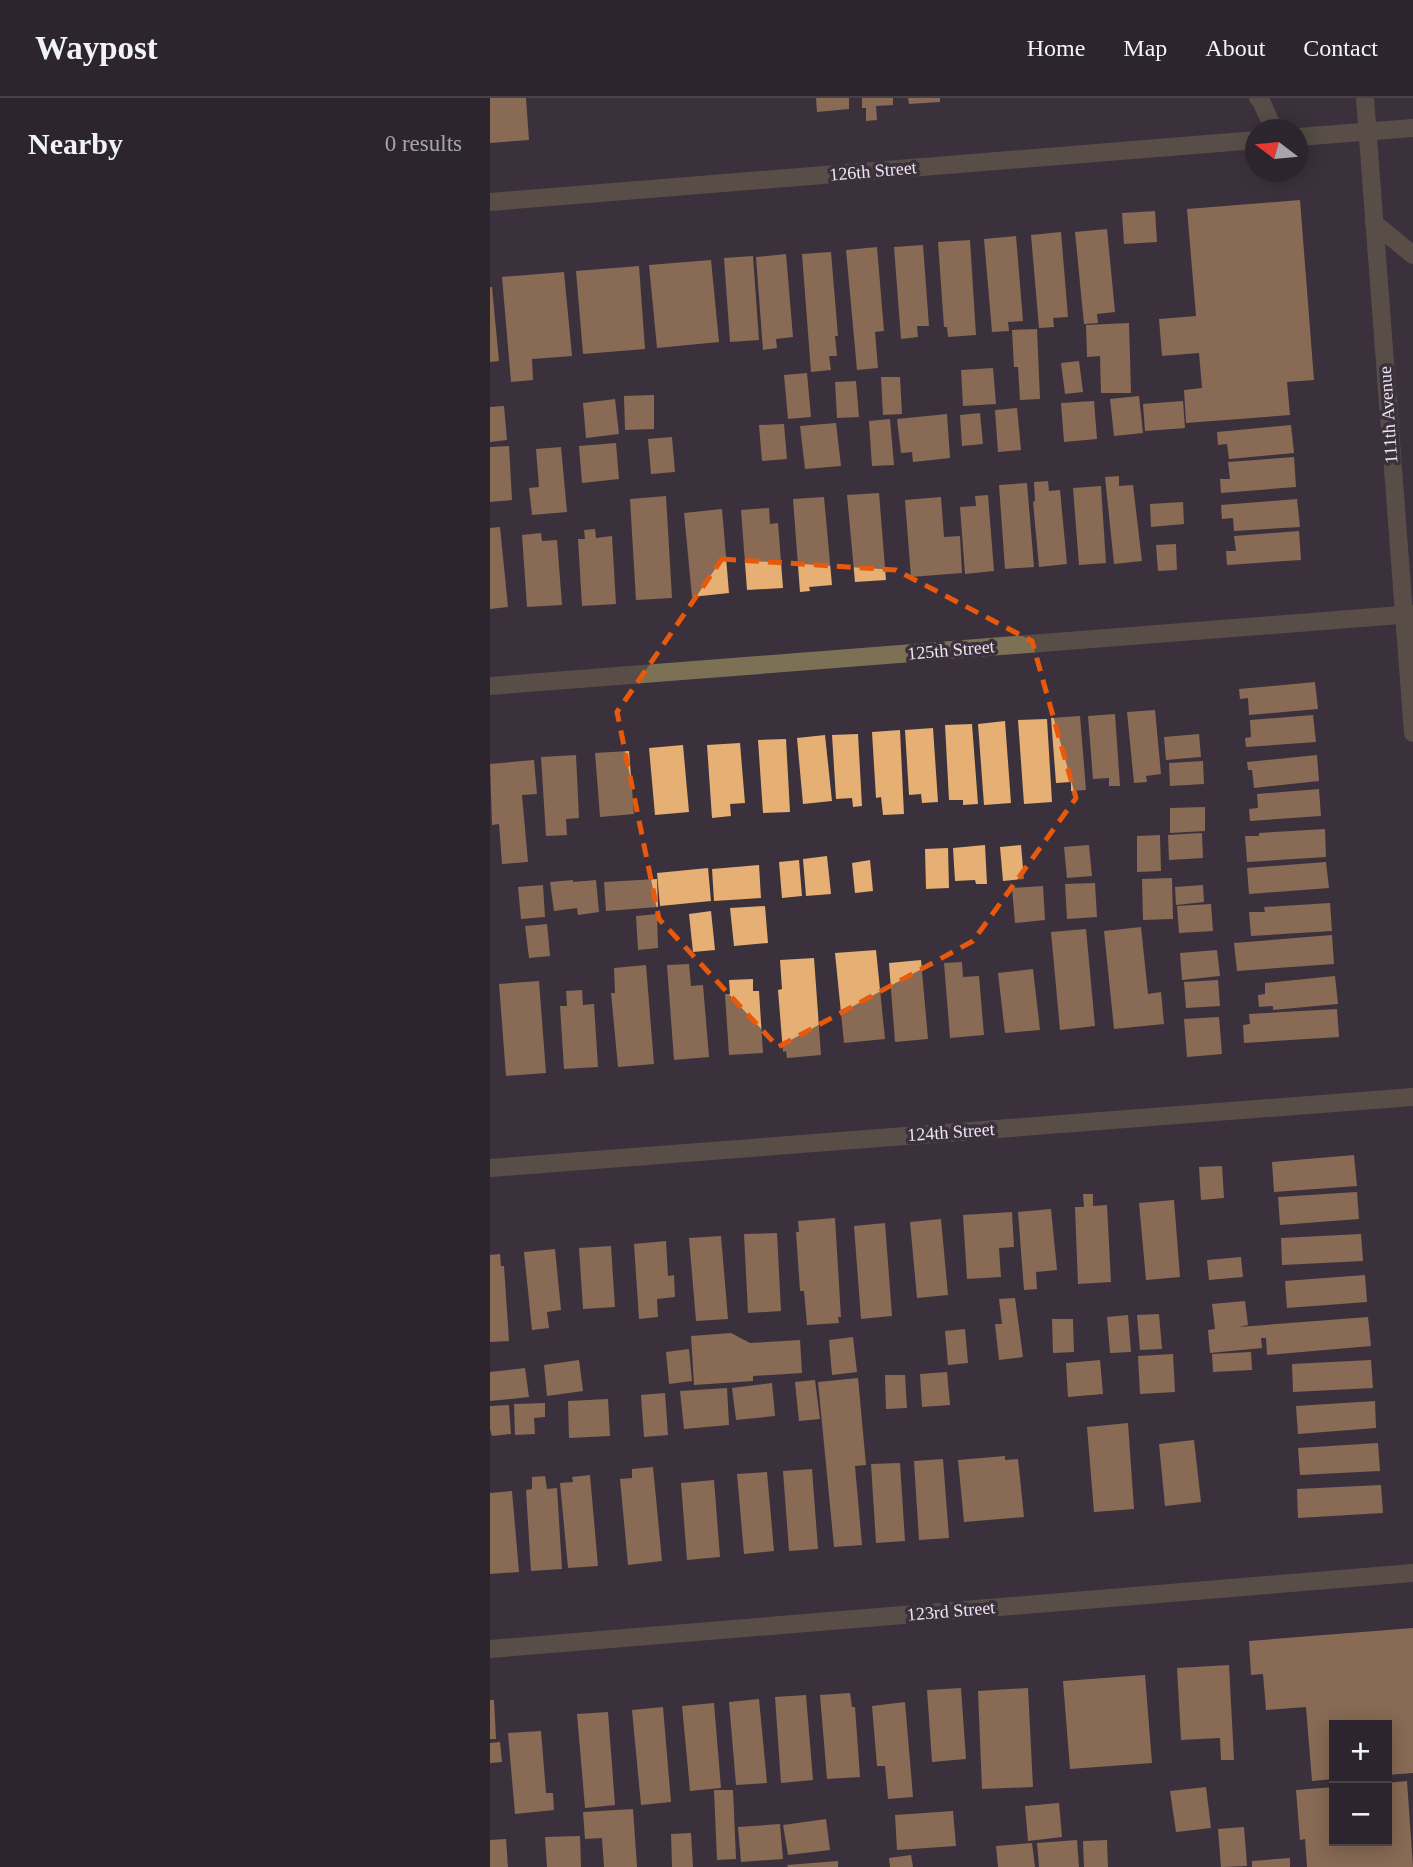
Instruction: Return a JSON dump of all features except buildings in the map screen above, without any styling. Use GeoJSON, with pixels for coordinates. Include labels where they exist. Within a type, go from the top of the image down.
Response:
{"type":"FeatureCollection","features":[{"type":"Feature","properties":{"kind":"street"},"geometry":{"type":"LineString","coordinates":[[1258,98],[1269,119]]}},
{"type":"Feature","properties":{"kind":"street","name":"111th Avenue"},"geometry":{"type":"LineString","coordinates":[[1365,98],[1408,614],[1413,733]]}},
{"type":"Feature","properties":{"kind":"street"},"geometry":{"type":"LineString","coordinates":[[1308,136],[1413,128]]}},
{"type":"Feature","properties":{"kind":"street","name":"126th Street"},"geometry":{"type":"LineString","coordinates":[[490,202],[1245,141]]}},
{"type":"Feature","properties":{"kind":"street"},"geometry":{"type":"LineString","coordinates":[[1374,223],[1413,255]]}},
{"type":"Feature","properties":{"kind":"street","name":"125th Street"},"geometry":{"type":"LineString","coordinates":[[490,686],[1408,614]]}},
{"type":"Feature","properties":{"kind":"street","name":"124th Street"},"geometry":{"type":"LineString","coordinates":[[490,1168],[1413,1097]]}},
{"type":"Feature","properties":{"kind":"street","name":"123rd Street"},"geometry":{"type":"LineString","coordinates":[[490,1649],[1413,1573]]}},
{"type":"Feature","properties":{"kind":"highlighted area"},"geometry":{"type":"Polygon","coordinates":[[[722,559],[896,570],[1032,641],[1076,798],[973,941],[778,1047],[659,919],[617,712],[722,559]]]}}]}
